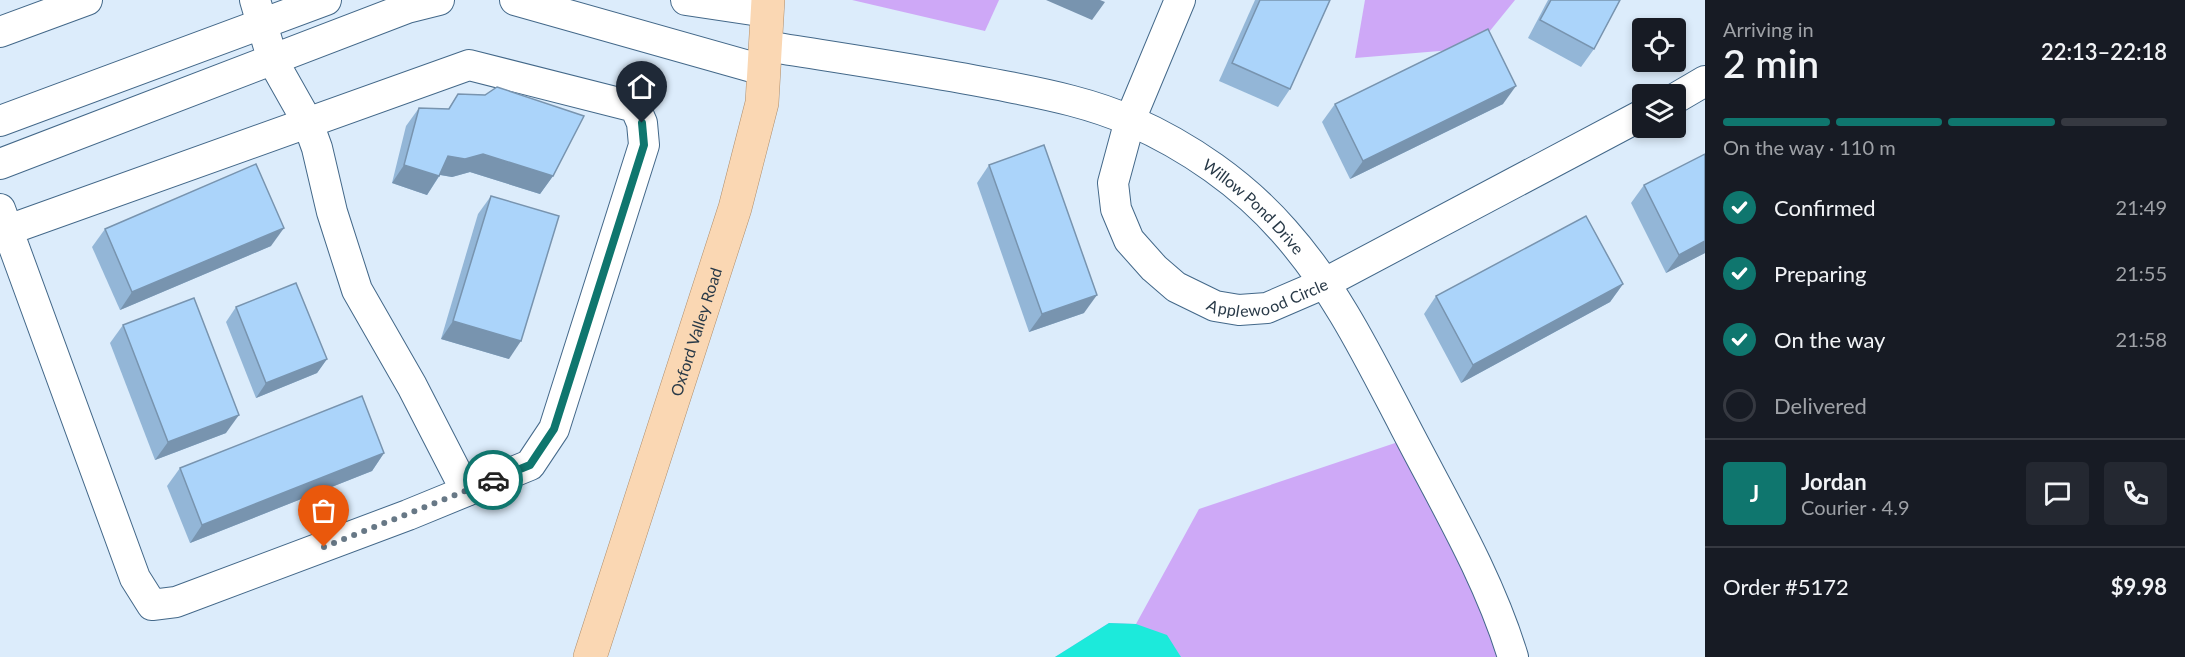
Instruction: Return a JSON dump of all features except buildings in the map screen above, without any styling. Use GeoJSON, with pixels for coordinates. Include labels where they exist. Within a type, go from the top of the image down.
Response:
{"type":"FeatureCollection","features":[{"type":"Feature","properties":{"kind":"main road","name":"Oxford Valley Road"},"geometry":{"type":"LineString","coordinates":[[590,657],[735,208],[762,103],[767,6]]}},
{"type":"Feature","properties":{"kind":"street"},"geometry":{"type":"LineString","coordinates":[[0,32],[87,0]]}},
{"type":"Feature","properties":{"kind":"street"},"geometry":{"type":"LineString","coordinates":[[0,121],[259,12],[326,0]]}},
{"type":"Feature","properties":{"kind":"street"},"geometry":{"type":"LineString","coordinates":[[0,164],[407,8],[439,0]]}},
{"type":"Feature","properties":{"kind":"street","name":"Willow Pond Drive"},"geometry":{"type":"LineString","coordinates":[[515,0],[764,58],[980,81],[1050,95],[1131,120],[1164,136],[1212,166],[1247,194],[1284,231],[1325,283],[1369,359],[1480,572],[1513,657]]}},
{"type":"Feature","properties":{"kind":"street"},"geometry":{"type":"LineString","coordinates":[[686,0],[767,6]]}},
{"type":"Feature","properties":{"kind":"street","name":"Applewood Circle"},"geometry":{"type":"LineString","coordinates":[[1180,0],[1131,120],[1113,183],[1116,209],[1129,240],[1154,268],[1176,287],[1215,306],[1239,310],[1267,308],[1325,283],[1632,120]]}},
{"type":"Feature","properties":{"kind":"street"},"geometry":{"type":"LineString","coordinates":[[259,12],[273,61],[308,123],[317,148],[332,212],[357,290],[412,386],[466,491]]}},
{"type":"Feature","properties":{"kind":"street"},"geometry":{"type":"LineString","coordinates":[[469,65],[634,107],[642,123],[644,145],[554,429],[530,465],[176,602],[152,605],[135,578],[4,220],[308,123],[469,65]]}},
{"type":"Feature","properties":{"kind":"street"},"geometry":{"type":"LineString","coordinates":[[1686,92],[1705,81]]}},
{"type":"Feature","properties":{"kind":"shaded area"},"geometry":{"type":"Polygon","coordinates":[[[852,0],[999,0],[985,31],[852,0]]]}},
{"type":"Feature","properties":{"kind":"shaded area"},"geometry":{"type":"Polygon","coordinates":[[[1365,0],[1515,0],[1476,48],[1355,58],[1365,0]]]}},
{"type":"Feature","properties":{"kind":"shaded area"},"geometry":{"type":"Polygon","coordinates":[[[1410,438],[1513,657],[1055,657],[1109,623],[1136,624],[1199,509],[1410,438]]]}},
{"type":"Feature","properties":{"kind":"shaded area"},"geometry":{"type":"Polygon","coordinates":[[[1109,623],[1136,624],[1167,635],[1181,657],[1055,657],[1109,623]]]}},
{"type":"Feature","properties":{"kind":"way so far"},"geometry":{"type":"LineString","coordinates":[[324,547],[493,480]]}},
{"type":"Feature","properties":{"kind":"route"},"geometry":{"type":"LineString","coordinates":[[493,480],[530,465],[554,429],[644,145],[642,123]]}}]}
